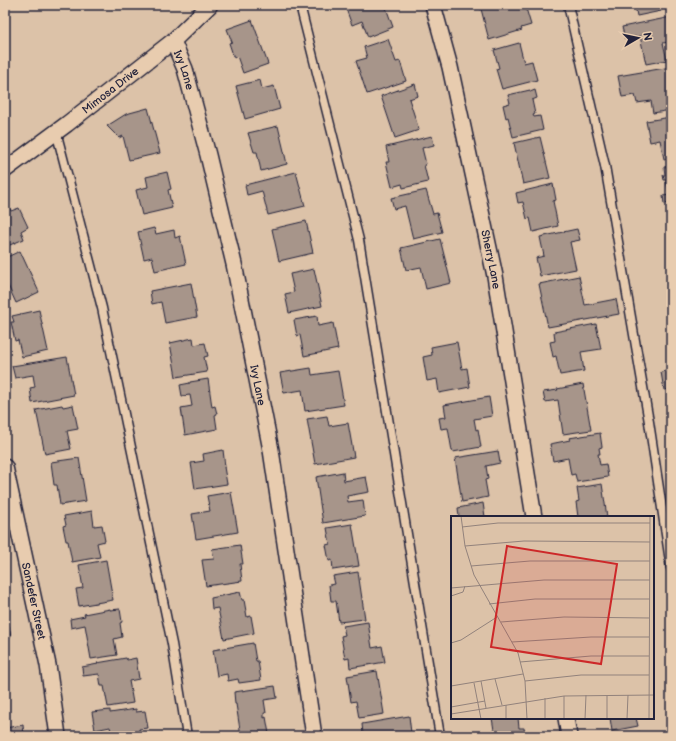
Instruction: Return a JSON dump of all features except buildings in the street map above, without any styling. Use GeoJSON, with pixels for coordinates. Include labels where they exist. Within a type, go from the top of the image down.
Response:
{"type":"FeatureCollection","features":[{"type":"Feature","properties":{"kind":"street","name":"Sherry Lane"},"geometry":{"type":"LineString","coordinates":[[433,5],[450,67],[495,276],[534,516]]}},
{"type":"Feature","properties":{"kind":"street","name":"Mimosa Drive"},"geometry":{"type":"LineString","coordinates":[[5,170],[173,41],[205,7]]}},
{"type":"Feature","properties":{"kind":"street","name":"Ivy Lane"},"geometry":{"type":"LineString","coordinates":[[173,41],[185,69],[208,155],[234,264],[271,450],[314,736]]}},
{"type":"Feature","properties":{"kind":"street","name":"Sandefer Street"},"geometry":{"type":"LineString","coordinates":[[5,467],[48,665],[58,736]]}},
{"type":"Feature","properties":{"kind":"street"},"geometry":{"type":"LineString","coordinates":[[566,719],[568,736]]}},
{"type":"Feature","properties":{"kind":"lane"},"geometry":{"type":"LineString","coordinates":[[300,5],[359,240],[440,736]]}},
{"type":"Feature","properties":{"kind":"lane"},"geometry":{"type":"LineString","coordinates":[[568,5],[605,166],[649,422],[671,568]]}},
{"type":"Feature","properties":{"kind":"lane"},"geometry":{"type":"LineString","coordinates":[[56,131],[102,308],[172,644],[187,736]]}}]}
